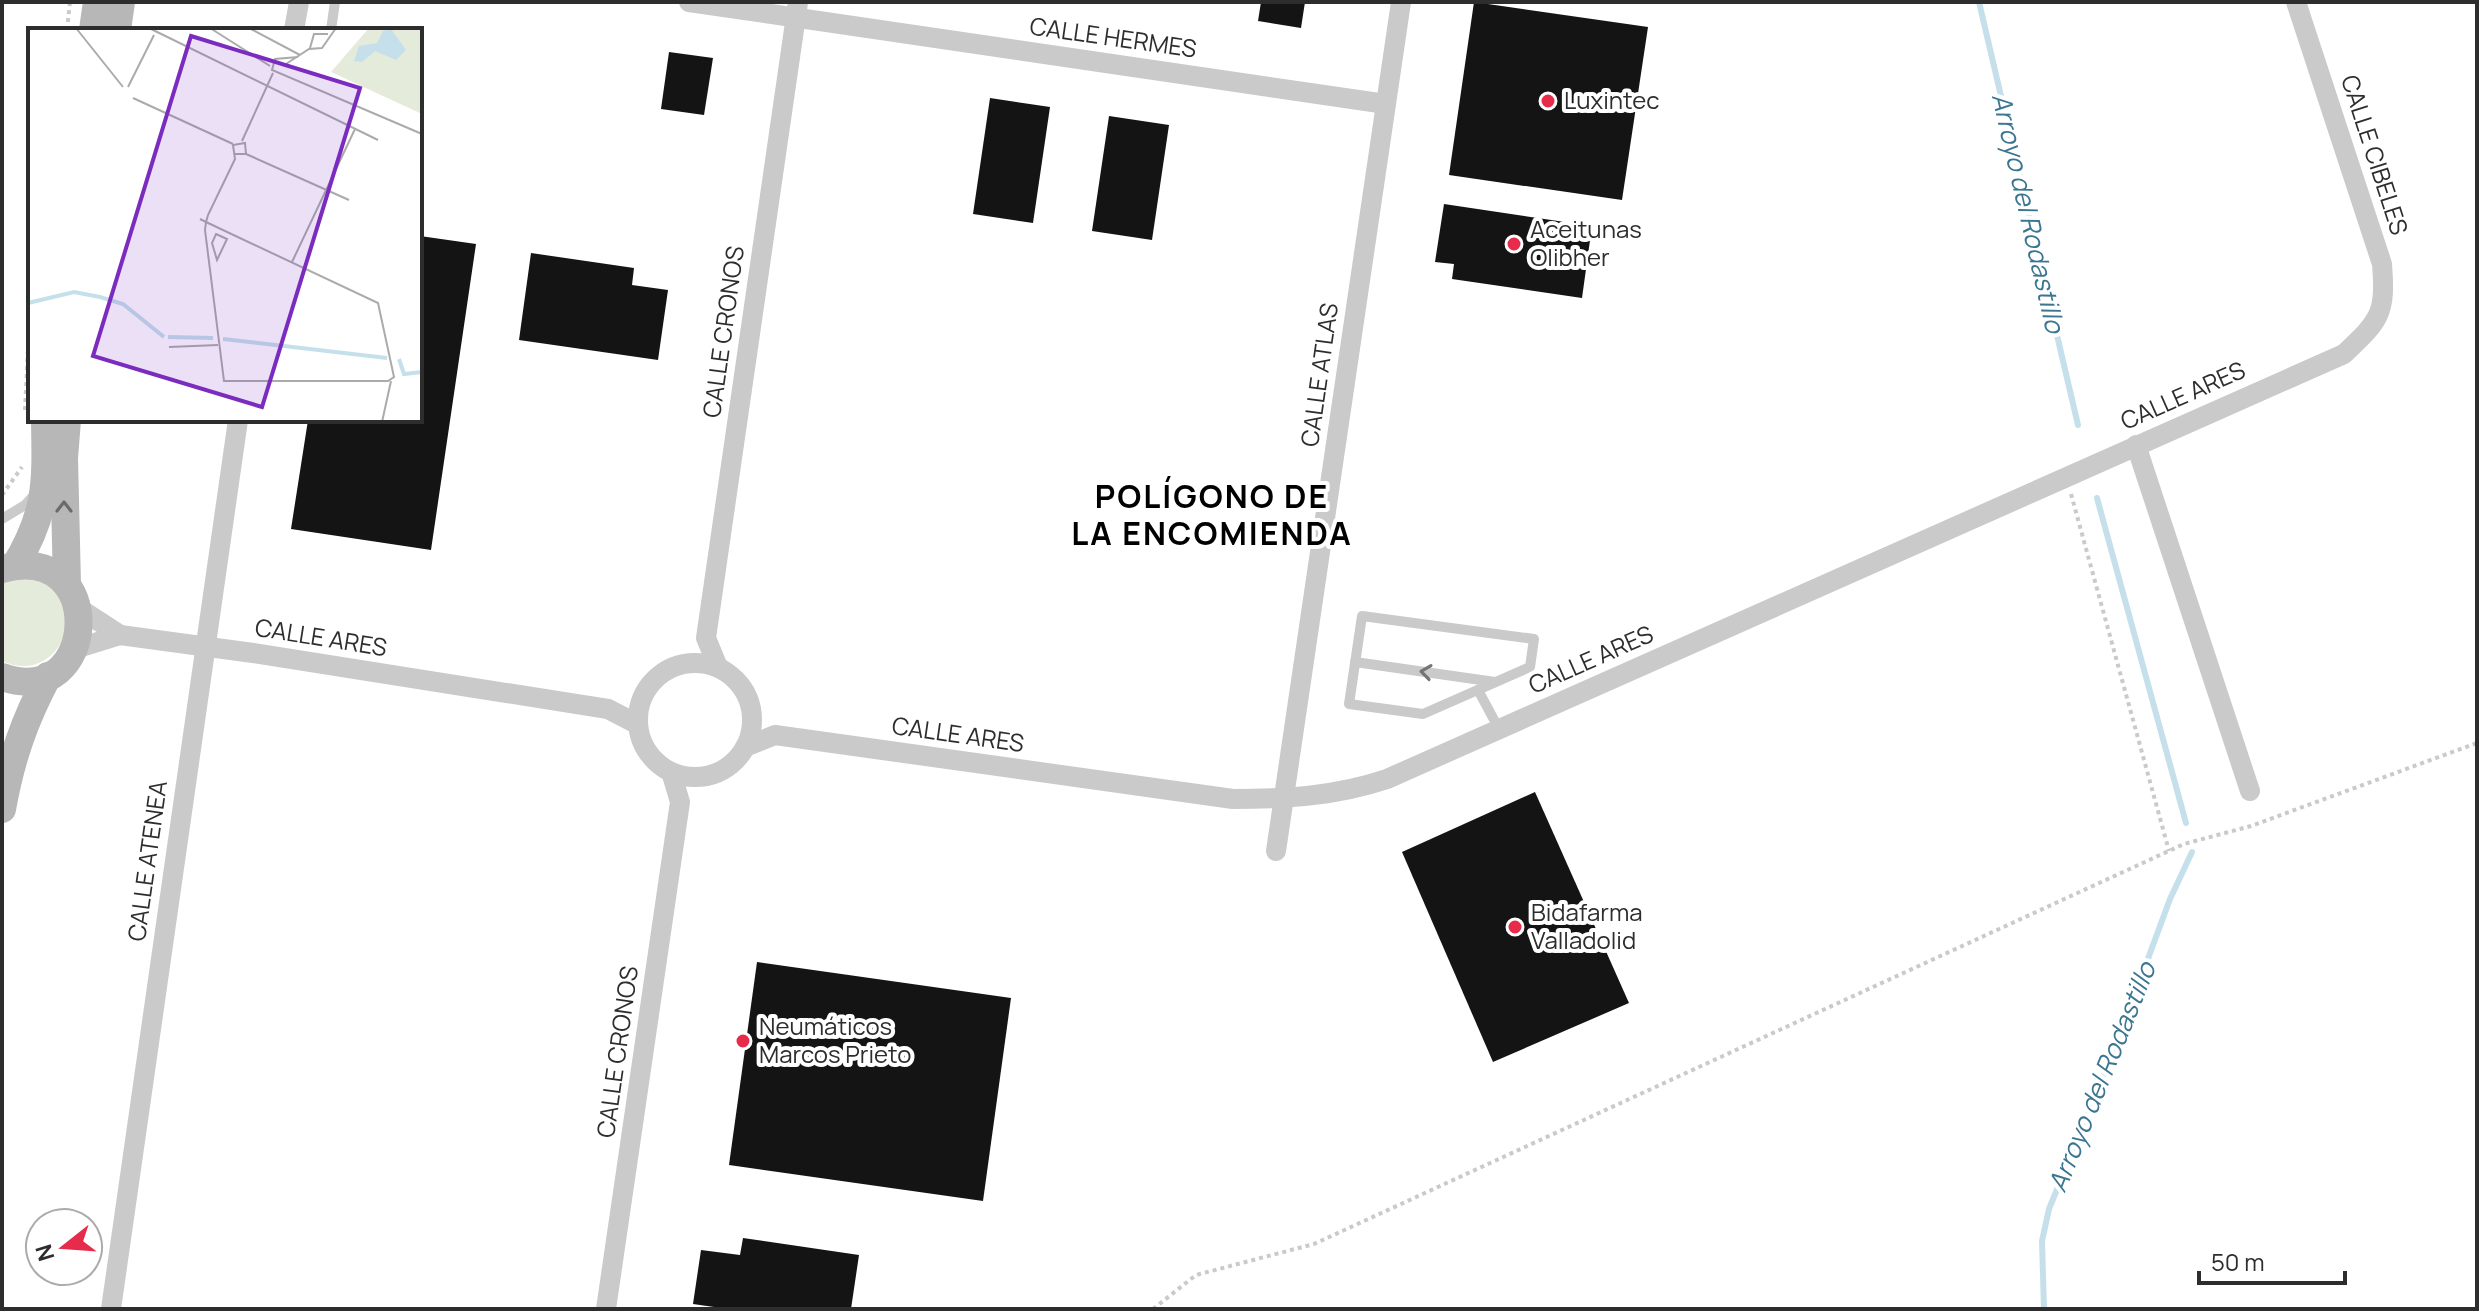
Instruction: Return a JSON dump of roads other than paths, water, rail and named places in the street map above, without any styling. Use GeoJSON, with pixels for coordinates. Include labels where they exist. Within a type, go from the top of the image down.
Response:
{"type":"FeatureCollection","features":[{"type":"Feature","properties":{"kind":"street"},"geometry":{"type":"LineString","coordinates":[[93,28],[97,2]]}},
{"type":"Feature","properties":{"kind":"street"},"geometry":{"type":"LineString","coordinates":[[117,28],[121,2]]}},
{"type":"Feature","properties":{"kind":"street"},"geometry":{"type":"LineString","coordinates":[[294,28],[299,2]]}},
{"type":"Feature","properties":{"kind":"street","name":"CALLE HERMES"},"geometry":{"type":"LineString","coordinates":[[689,2],[797,10],[1386,104]]}},
{"type":"Feature","properties":{"kind":"street","name":"CALLE ATLAS"},"geometry":{"type":"LineString","coordinates":[[1276,851],[1401,2]]}},
{"type":"Feature","properties":{"kind":"street","name":"CALLE CIBELES"},"geometry":{"type":"LineString","coordinates":[[2296,2],[2382,264],[2385,295],[2374,326]]}},
{"type":"Feature","properties":{"kind":"street","name":"CALLE CRONOS"},"geometry":{"type":"LineString","coordinates":[[706,638],[797,10]]}},
{"type":"Feature","properties":{"kind":"street","name":"CALLE ARES"},"geometry":{"type":"LineString","coordinates":[[745,747],[775,735],[1233,799],[1285,799],[1349,792],[1387,779],[2344,354],[2374,326]]}},
{"type":"Feature","properties":{"kind":"street"},"geometry":{"type":"LineString","coordinates":[[8,568],[36,528],[34,422]]}},
{"type":"Feature","properties":{"kind":"street"},"geometry":{"type":"LineString","coordinates":[[2,677],[30,682],[48,676],[64,665],[75,649],[79,631],[73,597],[64,458],[67,422]]}},
{"type":"Feature","properties":{"kind":"street","name":"CALLE ATENEA"},"geometry":{"type":"LineString","coordinates":[[111,1309],[238,422]]}},
{"type":"Feature","properties":{"kind":"street"},"geometry":{"type":"LineString","coordinates":[[2136,445],[2250,791]]}},
{"type":"Feature","properties":{"kind":"street"},"geometry":{"type":"LineString","coordinates":[[8,568],[43,569],[73,597]]}},
{"type":"Feature","properties":{"kind":"street","name":"CALLE ARES"},"geometry":{"type":"LineString","coordinates":[[73,597],[120,635]]}},
{"type":"Feature","properties":{"kind":"street","name":"CALLE ARES"},"geometry":{"type":"LineString","coordinates":[[75,649],[120,635],[205,646],[608,709],[637,724]]}},
{"type":"Feature","properties":{"kind":"street"},"geometry":{"type":"LineString","coordinates":[[688,662],[706,638]]}},
{"type":"Feature","properties":{"kind":"street"},"geometry":{"type":"LineString","coordinates":[[706,638],[718,667]]}},
{"type":"Feature","properties":{"kind":"street"},"geometry":{"type":"LineString","coordinates":[[688,662],[703,662],[718,667],[729,673],[746,692],[752,717],[751,733],[745,747],[735,762],[720,772],[687,777],[671,772],[658,764],[640,739],[637,724],[643,695],[661,673],[688,662]]}},
{"type":"Feature","properties":{"kind":"street"},"geometry":{"type":"LineString","coordinates":[[2,809],[11,762],[27,715],[48,676]]}},
{"type":"Feature","properties":{"kind":"street"},"geometry":{"type":"LineString","coordinates":[[608,709],[643,695]]}},
{"type":"Feature","properties":{"kind":"street"},"geometry":{"type":"LineString","coordinates":[[752,717],[775,735]]}},
{"type":"Feature","properties":{"kind":"street"},"geometry":{"type":"LineString","coordinates":[[2,719],[11,762]]}},
{"type":"Feature","properties":{"kind":"street","name":"CALLE CRONOS"},"geometry":{"type":"LineString","coordinates":[[606,1309],[680,802],[671,772]]}},
{"type":"Feature","properties":{"kind":"street"},"geometry":{"type":"LineString","coordinates":[[680,802],[703,777]]}},
{"type":"Feature","properties":{"kind":"lane"},"geometry":{"type":"LineString","coordinates":[[331,28],[335,2]]}},
{"type":"Feature","properties":{"kind":"lane"},"geometry":{"type":"LineString","coordinates":[[2,519],[25,505],[33,475]]}},
{"type":"Feature","properties":{"kind":"lane"},"geometry":{"type":"LineString","coordinates":[[1362,616],[1534,639],[1530,667],[1496,682],[1423,714],[1349,704],[1362,616]]}},
{"type":"Feature","properties":{"kind":"lane"},"geometry":{"type":"LineString","coordinates":[[1355,662],[1496,682]]}},
{"type":"Feature","properties":{"kind":"lane"},"geometry":{"type":"LineString","coordinates":[[1478,690],[1499,729]]}},
{"type":"Feature","properties":{"kind":"waterway","name":"Arroyo del Rodastillo"},"geometry":{"type":"LineString","coordinates":[[1979,2],[2078,425]]}},
{"type":"Feature","properties":{"kind":"waterway","name":"Arroyo del Rodastillo"},"geometry":{"type":"LineString","coordinates":[[2097,498],[2186,823]]}},
{"type":"Feature","properties":{"kind":"waterway","name":"Arroyo del Rodastillo"},"geometry":{"type":"LineString","coordinates":[[2044,1309],[2042,1241],[2049,1209],[2118,1040],[2170,899],[2192,852]]}},
{"type":"Feature","properties":{"kind":"place","name":"Luxintec"},"geometry":{"type":"Point","coordinates":[1548,101]}},
{"type":"Feature","properties":{"kind":"place","name":"Aceitunas Olibher"},"geometry":{"type":"Point","coordinates":[1514,244]}},
{"type":"Feature","properties":{"kind":"place","name":"Bidafarma Valladolid"},"geometry":{"type":"Point","coordinates":[1515,927]}},
{"type":"Feature","properties":{"kind":"place","name":"Neumáticos Marcos Prieto"},"geometry":{"type":"Point","coordinates":[743,1041]}},
{"type":"Feature","properties":{"kind":"district","name":"POLÍGONO DE LA ENCOMIENDA"},"geometry":{"type":"Point","coordinates":[1212,516]}}]}
